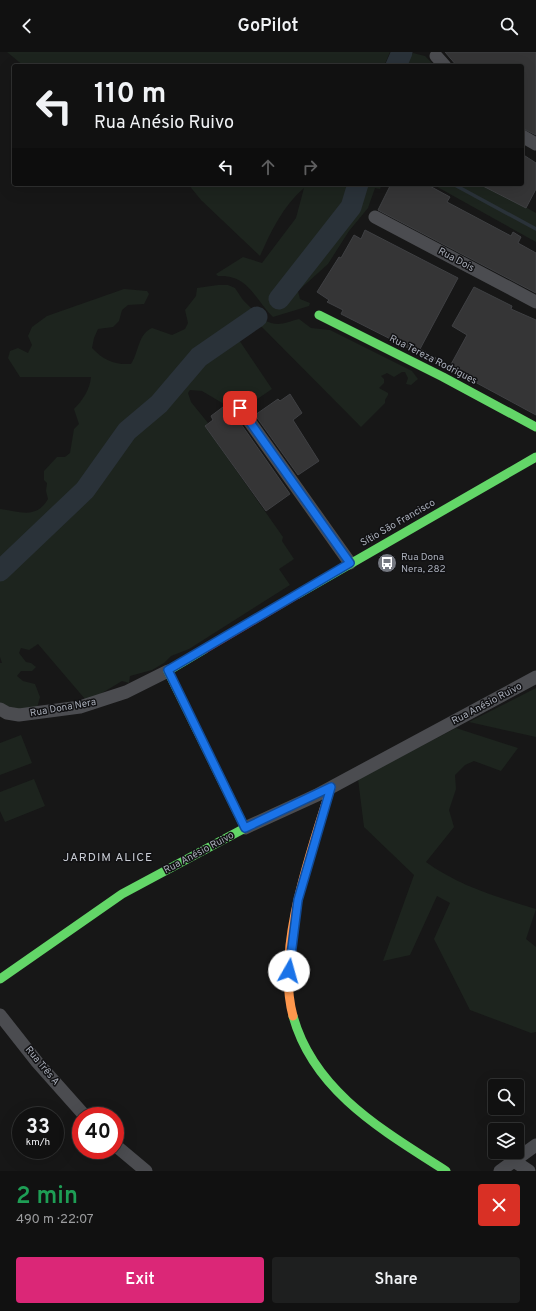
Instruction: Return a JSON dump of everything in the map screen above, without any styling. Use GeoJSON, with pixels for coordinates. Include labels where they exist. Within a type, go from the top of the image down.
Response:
{"type":"FeatureCollection","features":[{"type":"Feature","properties":{"kind":"street"},"geometry":{"type":"LineString","coordinates":[[524,137],[536,144]]}},
{"type":"Feature","properties":{"kind":"street","name":"Rua Dois"},"geometry":{"type":"LineString","coordinates":[[375,217],[536,302]]}},
{"type":"Feature","properties":{"kind":"street","name":"Rua Tereza Rodrigues"},"geometry":{"type":"LineString","coordinates":[[319,315],[443,377],[536,427]]}},
{"type":"Feature","properties":{"kind":"street"},"geometry":{"type":"LineString","coordinates":[[240,408],[350,563]]}},
{"type":"Feature","properties":{"kind":"street","name":"Sítio São Francisco"},"geometry":{"type":"LineString","coordinates":[[168,670],[350,563],[536,457]]}},
{"type":"Feature","properties":{"kind":"street"},"geometry":{"type":"LineString","coordinates":[[168,670],[245,828]]}},
{"type":"Feature","properties":{"kind":"street","name":"Rua Dona Nera"},"geometry":{"type":"LineString","coordinates":[[0,709],[7,713],[19,715],[80,707],[126,692],[168,670]]}},
{"type":"Feature","properties":{"kind":"street","name":"Rua Anésio Ruivo"},"geometry":{"type":"LineString","coordinates":[[0,979],[122,894],[245,828],[331,787],[536,677]]}},
{"type":"Feature","properties":{"kind":"street"},"geometry":{"type":"LineString","coordinates":[[331,787],[305,874],[294,927],[289,971],[291,1006],[297,1032],[311,1060],[330,1084],[357,1110],[446,1171]]}},
{"type":"Feature","properties":{"kind":"street","name":"Rua Três A"},"geometry":{"type":"LineString","coordinates":[[0,1015],[37,1062],[77,1107]]}},
{"type":"Feature","properties":{"kind":"street"},"geometry":{"type":"LineString","coordinates":[[500,1171],[536,1145]]}},
{"type":"Feature","properties":{"kind":"street"},"geometry":{"type":"LineString","coordinates":[[124,1153],[146,1171]]}},
{"type":"Feature","properties":{"kind":"street"},"geometry":{"type":"LineString","coordinates":[[514,1161],[529,1171]]}},
{"type":"Feature","properties":{"kind":"shaded area"},"geometry":{"type":"Polygon","coordinates":[[[7,52],[390,52],[385,64],[22,64],[7,52]]]}},
{"type":"Feature","properties":{"kind":"shaded area"},"geometry":{"type":"Polygon","coordinates":[[[413,53],[425,56],[433,64],[406,64],[413,53]]]}},
{"type":"Feature","properties":{"kind":"shaded area"},"geometry":{"type":"Polygon","coordinates":[[[190,186],[350,186],[346,199],[331,227],[313,252],[282,288],[281,297],[293,294],[310,276],[356,208],[362,186],[381,186],[380,189],[375,188],[368,208],[349,231],[328,264],[298,291],[300,299],[310,303],[309,306],[273,317],[250,289],[244,284],[229,276],[218,276],[216,274],[243,257],[262,263],[296,218],[304,188],[290,203],[273,228],[260,256],[201,200],[190,186]]]}},
{"type":"Feature","properties":{"kind":"shaded area"},"geometry":{"type":"Polygon","coordinates":[[[436,186],[489,186],[536,213],[536,242],[436,186]]]}},
{"type":"Feature","properties":{"kind":"shaded area"},"geometry":{"type":"Polygon","coordinates":[[[228,285],[235,288],[243,300],[253,310],[258,323],[240,336],[239,340],[272,389],[244,408],[231,408],[227,404],[224,404],[202,391],[190,390],[188,393],[191,402],[208,423],[205,426],[283,537],[282,541],[294,559],[279,569],[290,585],[189,649],[171,656],[164,663],[152,670],[130,676],[129,683],[122,681],[92,699],[85,699],[38,644],[29,650],[21,648],[19,653],[26,662],[31,663],[36,667],[32,671],[21,671],[17,676],[23,681],[35,684],[40,697],[37,708],[24,711],[0,704],[0,663],[2,663],[0,657],[0,509],[27,513],[33,512],[43,506],[48,499],[46,491],[47,483],[44,480],[44,471],[57,457],[65,457],[70,453],[74,429],[79,424],[74,409],[86,394],[91,377],[20,377],[8,358],[10,351],[18,348],[28,353],[32,345],[28,336],[32,327],[47,316],[124,289],[147,291],[149,294],[144,304],[128,305],[122,310],[119,321],[113,327],[98,329],[94,338],[92,348],[100,356],[115,363],[131,364],[141,339],[147,331],[152,328],[172,335],[185,329],[188,323],[185,310],[196,296],[197,288],[228,285]]]}},
{"type":"Feature","properties":{"kind":"shaded area"},"geometry":{"type":"Polygon","coordinates":[[[299,319],[311,328],[330,330],[412,371],[418,379],[411,385],[406,384],[408,378],[405,372],[402,372],[394,377],[387,373],[381,376],[384,379],[384,383],[379,388],[388,393],[385,403],[361,427],[258,323],[264,320],[274,324],[282,324],[299,319]]]}},
{"type":"Feature","properties":{"kind":"shaded area"},"geometry":{"type":"Polygon","coordinates":[[[536,688],[536,737],[469,722],[536,688]]]}},
{"type":"Feature","properties":{"kind":"shaded area"},"geometry":{"type":"Polygon","coordinates":[[[456,728],[518,748],[501,771],[474,761],[465,765],[455,775],[456,789],[449,810],[454,827],[426,862],[452,878],[479,890],[536,909],[526,939],[536,947],[536,1032],[531,1033],[470,1010],[434,939],[450,903],[437,896],[410,955],[383,961],[414,875],[364,827],[358,779],[456,728]]]}},
{"type":"Feature","properties":{"kind":"shaded area"},"geometry":{"type":"Polygon","coordinates":[[[21,735],[32,763],[0,775],[0,743],[21,735]]]}},
{"type":"Feature","properties":{"kind":"shaded area"},"geometry":{"type":"Polygon","coordinates":[[[34,779],[45,806],[5,822],[0,811],[0,792],[34,779]]]}},
{"type":"Feature","properties":{"kind":"building"},"geometry":{"type":"Polygon","coordinates":[[[445,52],[536,52],[536,135],[524,129],[524,64],[455,64],[445,52]]]}},
{"type":"Feature","properties":{"kind":"building"},"geometry":{"type":"Polygon","coordinates":[[[524,155],[536,163],[536,189],[526,208],[483,186],[524,186],[524,155]]]}},
{"type":"Feature","properties":{"kind":"building"},"geometry":{"type":"Polygon","coordinates":[[[390,186],[430,186],[450,197],[447,202],[511,236],[513,232],[521,237],[518,243],[536,253],[536,293],[378,210],[390,186]]]}},
{"type":"Feature","properties":{"kind":"building"},"geometry":{"type":"Polygon","coordinates":[[[365,230],[458,278],[420,349],[436,358],[434,361],[341,314],[343,310],[327,302],[329,300],[317,292],[339,257],[341,258],[354,235],[361,239],[365,230]]]}},
{"type":"Feature","properties":{"kind":"building"},"geometry":{"type":"Polygon","coordinates":[[[474,287],[512,306],[511,309],[536,320],[536,415],[449,368],[467,335],[452,326],[474,287]]]}},
{"type":"Feature","properties":{"kind":"building"},"geometry":{"type":"Polygon","coordinates":[[[290,394],[302,413],[293,420],[319,461],[298,475],[255,415],[278,399],[280,401],[290,394]]]}},
{"type":"Feature","properties":{"kind":"building"},"geometry":{"type":"Polygon","coordinates":[[[227,404],[290,494],[266,511],[205,426],[213,420],[211,416],[227,404]]]}},
{"type":"Feature","properties":{"kind":"waterway"},"geometry":{"type":"LineString","coordinates":[[397,64],[402,52]]}},
{"type":"Feature","properties":{"kind":"waterway"},"geometry":{"type":"LineString","coordinates":[[279,299],[351,207],[357,186]]}},
{"type":"Feature","properties":{"kind":"waterway"},"geometry":{"type":"LineString","coordinates":[[457,186],[536,229]]}},
{"type":"Feature","properties":{"kind":"waterway"},"geometry":{"type":"LineString","coordinates":[[0,571],[85,490],[127,431],[159,404],[199,357],[257,317]]}},
{"type":"Feature","properties":{"kind":"traffic: fast"},"geometry":{"type":"LineString","coordinates":[[319,315],[443,377],[536,427]]}},
{"type":"Feature","properties":{"kind":"traffic: fast"},"geometry":{"type":"LineString","coordinates":[[298,594],[536,457]]}},
{"type":"Feature","properties":{"kind":"traffic: fast"},"geometry":{"type":"LineString","coordinates":[[0,979],[122,894],[245,828],[168,671],[205,649]]}},
{"type":"Feature","properties":{"kind":"traffic: fast"},"geometry":{"type":"LineString","coordinates":[[293,1016],[303,1043],[317,1067],[334,1088],[354,1107],[376,1124],[399,1141],[446,1171]]}},
{"type":"Feature","properties":{"kind":"traffic: slow"},"geometry":{"type":"LineString","coordinates":[[293,1016],[289,990],[289,961],[292,931],[305,870],[331,787]]}},
{"type":"Feature","properties":{"kind":"traffic: jam"},"geometry":{"type":"LineString","coordinates":[[205,649],[298,594]]}},
{"type":"Feature","properties":{"kind":"place","name":"Rua Dona Nera, 282"},"geometry":{"type":"Point","coordinates":[387,563]}},
{"type":"Feature","properties":{"kind":"district","name":"JARDIM ALICE"},"geometry":{"type":"Point","coordinates":[108,858]}},
{"type":"Feature","properties":{"kind":"route"},"geometry":{"type":"LineString","coordinates":[[240,408],[350,563],[168,670],[245,828],[331,787],[298,900],[289,971]]}}]}
